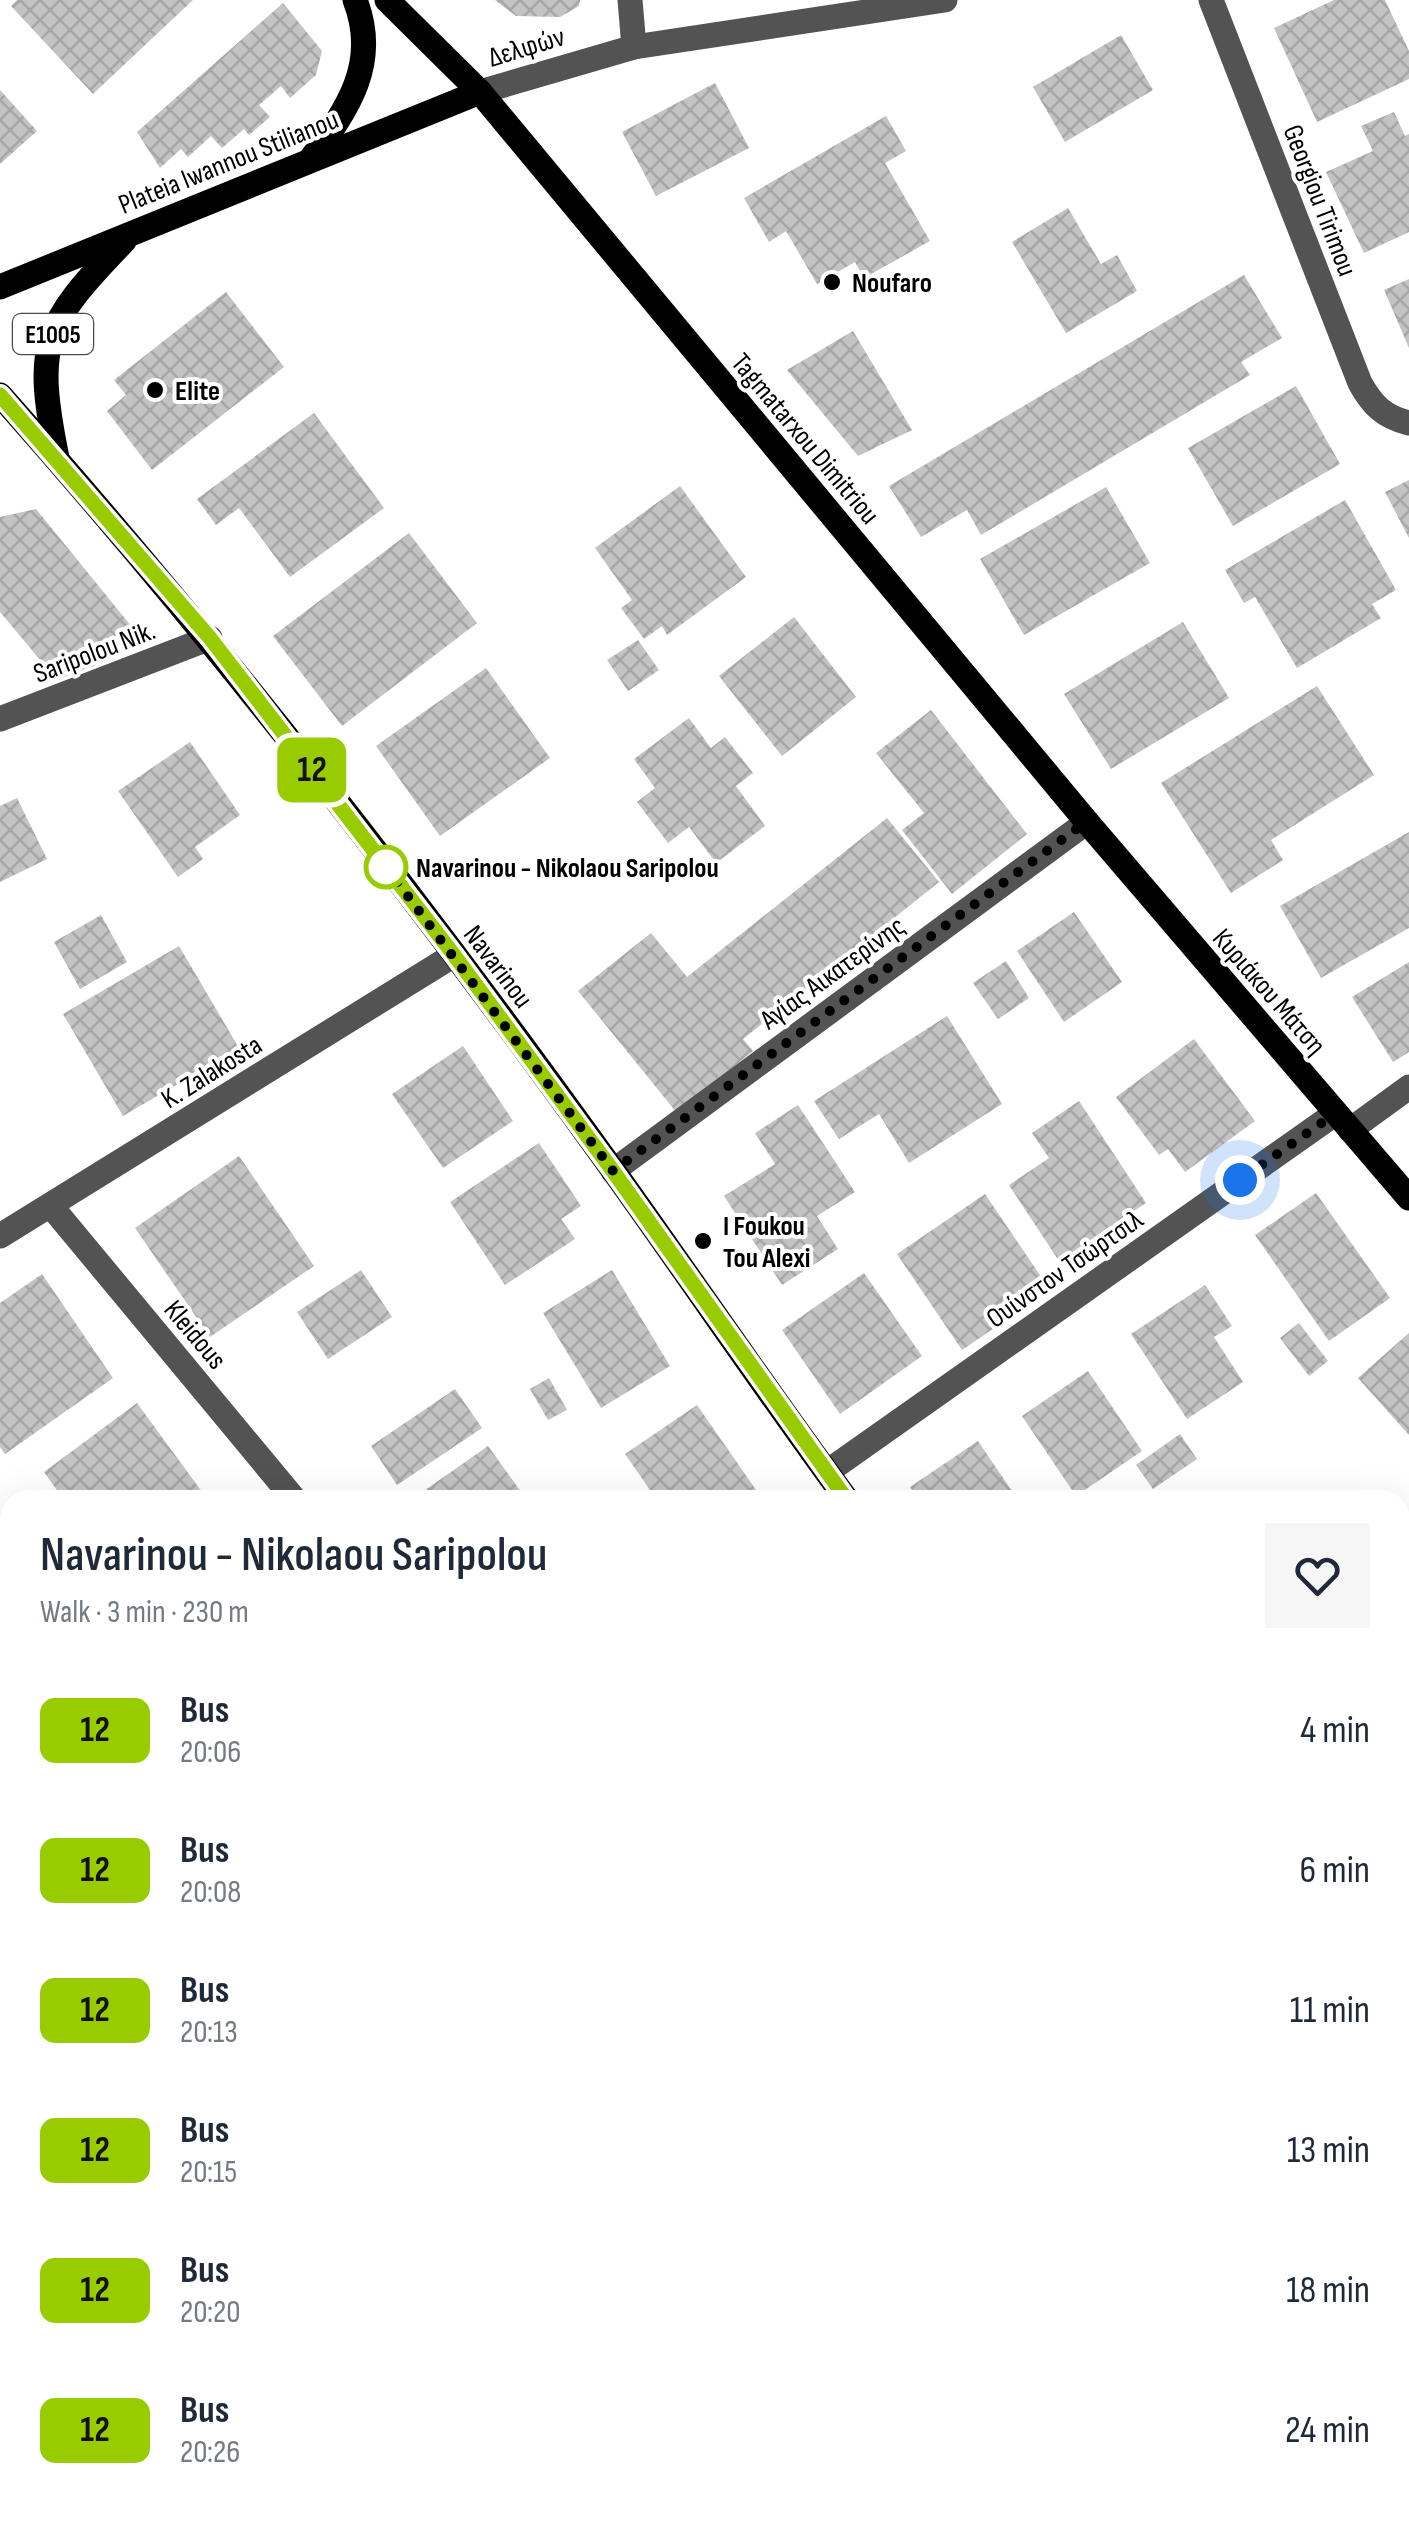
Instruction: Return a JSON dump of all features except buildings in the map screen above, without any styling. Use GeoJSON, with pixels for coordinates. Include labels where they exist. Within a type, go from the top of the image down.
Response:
{"type":"FeatureCollection","features":[{"type":"Feature","properties":{"kind":"main road"},"geometry":{"type":"LineString","coordinates":[[311,158],[347,110],[357,87],[364,38],[355,0]]}},
{"type":"Feature","properties":{"kind":"main road","name":"Tagmatarxou Dimitriou"},"geometry":{"type":"LineString","coordinates":[[387,0],[480,92],[1086,822]]}},
{"type":"Feature","properties":{"kind":"main road","name":"Plateia Iwannou Stilianou"},"geometry":{"type":"LineString","coordinates":[[0,287],[480,92]]}},
{"type":"Feature","properties":{"kind":"main road","name":"E1005"},"geometry":{"type":"LineString","coordinates":[[58,460],[46,402],[44,366],[50,341],[58,319],[77,290],[131,234]]}},
{"type":"Feature","properties":{"kind":"main road","name":"Navarinou"},"geometry":{"type":"LineString","coordinates":[[0,395],[210,638],[454,955],[840,1490]]}},
{"type":"Feature","properties":{"kind":"main road","name":"Κυριάκου Μάτση"},"geometry":{"type":"LineString","coordinates":[[1086,822],[1409,1198]]}},
{"type":"Feature","properties":{"kind":"street"},"geometry":{"type":"LineString","coordinates":[[630,0],[634,47]]}},
{"type":"Feature","properties":{"kind":"street","name":"Δελφών"},"geometry":{"type":"LineString","coordinates":[[480,92],[634,47],[945,0]]}},
{"type":"Feature","properties":{"kind":"street","name":"Georgiou Tirimou"},"geometry":{"type":"LineString","coordinates":[[1211,0],[1360,383],[1370,401],[1397,419]]}},
{"type":"Feature","properties":{"kind":"street","name":"Saripolou Nik."},"geometry":{"type":"LineString","coordinates":[[0,719],[210,638]]}},
{"type":"Feature","properties":{"kind":"street","name":"Αγίας Αικατερίνης"},"geometry":{"type":"LineString","coordinates":[[613,1171],[1086,822]]}},
{"type":"Feature","properties":{"kind":"street","name":"K. Zalakosta"},"geometry":{"type":"LineString","coordinates":[[0,1236],[454,955]]}},
{"type":"Feature","properties":{"kind":"street","name":"Ουίνστον Τσώρτσιλ"},"geometry":{"type":"LineString","coordinates":[[826,1472],[1343,1122],[1409,1087]]}},
{"type":"Feature","properties":{"kind":"street","name":"Kleidous"},"geometry":{"type":"LineString","coordinates":[[52,1206],[287,1490]]}},
{"type":"Feature","properties":{"kind":"bus line","name":"12"},"geometry":{"type":"LineString","coordinates":[[0,395],[210,638],[454,955],[840,1490]]}},
{"type":"Feature","properties":{"kind":"place","name":"Noufaro"},"geometry":{"type":"Point","coordinates":[832,282]}},
{"type":"Feature","properties":{"kind":"place","name":"Elite"},"geometry":{"type":"Point","coordinates":[155,390]}},
{"type":"Feature","properties":{"kind":"place","name":"Navarinou - Nikolaou Saripolou"},"geometry":{"type":"Point","coordinates":[386,867]}},
{"type":"Feature","properties":{"kind":"place","name":"I Foukou Tou Alexi"},"geometry":{"type":"Point","coordinates":[703,1241]}},
{"type":"Feature","properties":{"kind":"route"},"geometry":{"type":"LineString","coordinates":[[386,867],[381,860],[613,1171],[1086,822],[1336,1113],[1240,1180]]}}]}
